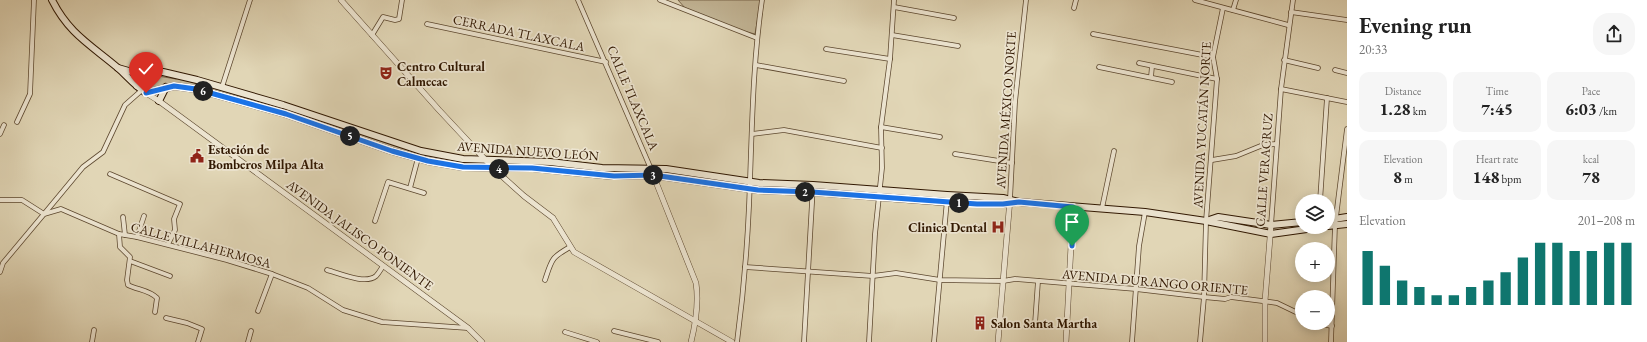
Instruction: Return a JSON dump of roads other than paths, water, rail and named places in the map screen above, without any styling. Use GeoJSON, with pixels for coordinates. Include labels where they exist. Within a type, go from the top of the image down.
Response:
{"type":"FeatureCollection","features":[{"type":"Feature","properties":{"kind":"main road"},"geometry":{"type":"LineString","coordinates":[[52,0],[58,12],[79,37],[118,68],[141,90]]}},
{"type":"Feature","properties":{"kind":"main road","name":"AVENIDA NUEVO LEÓN"},"geometry":{"type":"LineString","coordinates":[[118,68],[126,71],[173,74],[283,105],[421,151],[463,159],[550,162],[602,168],[666,169],[750,182],[813,185],[946,202],[1010,201],[1145,212],[1206,221],[1271,234],[1295,231]]}},
{"type":"Feature","properties":{"kind":"main road"},"geometry":{"type":"LineString","coordinates":[[141,90],[141,76],[150,72]]}},
{"type":"Feature","properties":{"kind":"main road","name":"AVENIDA NUEVO LEÓN"},"geometry":{"type":"LineString","coordinates":[[141,90],[184,86],[263,107],[418,158],[456,166],[494,169],[545,169],[614,176],[653,175],[750,190],[947,195],[1003,198],[1010,201]]}},
{"type":"Feature","properties":{"kind":"main road"},"geometry":{"type":"LineString","coordinates":[[159,101],[166,87]]}},
{"type":"Feature","properties":{"kind":"main road","name":"AVENIDA NUEVO LEÓN"},"geometry":{"type":"LineString","coordinates":[[1206,221],[1218,217],[1271,225],[1295,223]]}},
{"type":"Feature","properties":{"kind":"main road"},"geometry":{"type":"LineString","coordinates":[[1335,222],[1347,217]]}},
{"type":"Feature","properties":{"kind":"main road"},"geometry":{"type":"LineString","coordinates":[[1335,222],[1347,224]]}},
{"type":"Feature","properties":{"kind":"street"},"geometry":{"type":"LineString","coordinates":[[16,122],[30,94],[34,0]]}},
{"type":"Feature","properties":{"kind":"street"},"geometry":{"type":"LineString","coordinates":[[222,88],[250,0]]}},
{"type":"Feature","properties":{"kind":"street"},"geometry":{"type":"LineString","coordinates":[[341,0],[347,3],[372,35],[494,169],[524,196],[553,218],[570,247],[577,254],[732,342]]}},
{"type":"Feature","properties":{"kind":"street"},"geometry":{"type":"LineString","coordinates":[[372,35],[383,17],[397,20],[399,19],[402,0]]}},
{"type":"Feature","properties":{"kind":"street","name":"CALLE TLAXCALA"},"geometry":{"type":"LineString","coordinates":[[578,0],[652,169],[653,175],[696,283],[698,299],[696,321],[691,342]]}},
{"type":"Feature","properties":{"kind":"street"},"geometry":{"type":"LineString","coordinates":[[660,0],[757,38]]}},
{"type":"Feature","properties":{"kind":"street"},"geometry":{"type":"LineString","coordinates":[[737,342],[745,267],[757,38],[762,0]]}},
{"type":"Feature","properties":{"kind":"street"},"geometry":{"type":"LineString","coordinates":[[869,342],[880,194],[882,148],[881,127],[890,59],[894,0]]}},
{"type":"Feature","properties":{"kind":"street","name":"AVENIDA MÉXICO NORTE"},"geometry":{"type":"LineString","coordinates":[[998,342],[1010,201],[1015,102],[1026,0]]}},
{"type":"Feature","properties":{"kind":"street"},"geometry":{"type":"LineString","coordinates":[[1074,8],[1076,0]]}},
{"type":"Feature","properties":{"kind":"street"},"geometry":{"type":"LineString","coordinates":[[1195,0],[1288,25]]}},
{"type":"Feature","properties":{"kind":"street"},"geometry":{"type":"LineString","coordinates":[[1233,10],[1236,0]]}},
{"type":"Feature","properties":{"kind":"street","name":"CALLE VERACRUZ"},"geometry":{"type":"LineString","coordinates":[[1265,342],[1265,301],[1271,234],[1276,144],[1288,25],[1293,0]]}},
{"type":"Feature","properties":{"kind":"street"},"geometry":{"type":"LineString","coordinates":[[894,7],[954,18]]}},
{"type":"Feature","properties":{"kind":"street","name":"AVENIDA YUCATÁN NORTE"},"geometry":{"type":"LineString","coordinates":[[1200,342],[1204,297],[1206,221],[1212,160],[1217,79],[1213,57],[1223,8]]}},
{"type":"Feature","properties":{"kind":"street"},"geometry":{"type":"LineString","coordinates":[[1291,12],[1347,20]]}},
{"type":"Feature","properties":{"kind":"street","name":"CERRADA TLAXCALA"},"geometry":{"type":"LineString","coordinates":[[427,24],[606,62]]}},
{"type":"Feature","properties":{"kind":"street"},"geometry":{"type":"LineString","coordinates":[[1093,34],[1213,57]]}},
{"type":"Feature","properties":{"kind":"street"},"geometry":{"type":"LineString","coordinates":[[892,35],[958,46]]}},
{"type":"Feature","properties":{"kind":"street"},"geometry":{"type":"LineString","coordinates":[[826,49],[890,59]]}},
{"type":"Feature","properties":{"kind":"street"},"geometry":{"type":"LineString","coordinates":[[1284,60],[1318,68]]}},
{"type":"Feature","properties":{"kind":"street"},"geometry":{"type":"LineString","coordinates":[[1138,63],[1217,79]]}},
{"type":"Feature","properties":{"kind":"street"},"geometry":{"type":"LineString","coordinates":[[756,65],[844,81]]}},
{"type":"Feature","properties":{"kind":"street"},"geometry":{"type":"LineString","coordinates":[[1151,77],[1152,66]]}},
{"type":"Feature","properties":{"kind":"street"},"geometry":{"type":"LineString","coordinates":[[1099,67],[1172,82]]}},
{"type":"Feature","properties":{"kind":"street"},"geometry":{"type":"LineString","coordinates":[[1335,70],[1347,73]]}},
{"type":"Feature","properties":{"kind":"street"},"geometry":{"type":"LineString","coordinates":[[1281,89],[1347,102]]}},
{"type":"Feature","properties":{"kind":"street"},"geometry":{"type":"LineString","coordinates":[[0,272],[3,263],[83,167],[103,152],[125,105],[141,90]]}},
{"type":"Feature","properties":{"kind":"street","name":"AVENIDA JALISCO PONIENTE"},"geometry":{"type":"LineString","coordinates":[[141,90],[159,101],[468,328],[482,342]]}},
{"type":"Feature","properties":{"kind":"street"},"geometry":{"type":"LineString","coordinates":[[1320,194],[1327,98]]}},
{"type":"Feature","properties":{"kind":"street"},"geometry":{"type":"LineString","coordinates":[[0,134],[4,125]]}},
{"type":"Feature","properties":{"kind":"street"},"geometry":{"type":"LineString","coordinates":[[881,127],[940,137]]}},
{"type":"Feature","properties":{"kind":"street"},"geometry":{"type":"LineString","coordinates":[[1335,222],[1347,129]]}},
{"type":"Feature","properties":{"kind":"street"},"geometry":{"type":"LineString","coordinates":[[752,134],[784,130],[882,148]]}},
{"type":"Feature","properties":{"kind":"street"},"geometry":{"type":"LineString","coordinates":[[1212,160],[1236,156],[1263,145],[1276,144]]}},
{"type":"Feature","properties":{"kind":"street"},"geometry":{"type":"LineString","coordinates":[[1102,208],[1114,151]]}},
{"type":"Feature","properties":{"kind":"street"},"geometry":{"type":"LineString","coordinates":[[955,154],[1012,162]]}},
{"type":"Feature","properties":{"kind":"street"},"geometry":{"type":"LineString","coordinates":[[410,188],[418,158]]}},
{"type":"Feature","properties":{"kind":"street"},"geometry":{"type":"LineString","coordinates":[[110,174],[180,204],[174,219],[175,230],[168,244]]}},
{"type":"Feature","properties":{"kind":"street"},"geometry":{"type":"LineString","coordinates":[[375,221],[388,182],[424,192]]}},
{"type":"Feature","properties":{"kind":"street"},"geometry":{"type":"LineString","coordinates":[[804,342],[813,185]]}},
{"type":"Feature","properties":{"kind":"street"},"geometry":{"type":"LineString","coordinates":[[934,342],[947,195]]}},
{"type":"Feature","properties":{"kind":"street"},"geometry":{"type":"LineString","coordinates":[[0,200],[22,200],[44,214]]}},
{"type":"Feature","properties":{"kind":"street"},"geometry":{"type":"LineString","coordinates":[[1066,342],[1073,207]]}},
{"type":"Feature","properties":{"kind":"street","name":"CALLE VILLAHERMOSA"},"geometry":{"type":"LineString","coordinates":[[44,214],[61,209],[119,234],[168,244],[272,274],[308,288],[343,310],[382,322],[468,328]]}},
{"type":"Feature","properties":{"kind":"street"},"geometry":{"type":"LineString","coordinates":[[1132,342],[1139,246],[1145,212]]}},
{"type":"Feature","properties":{"kind":"street"},"geometry":{"type":"LineString","coordinates":[[137,237],[144,216]]}},
{"type":"Feature","properties":{"kind":"street"},"geometry":{"type":"LineString","coordinates":[[122,217],[125,235]]}},
{"type":"Feature","properties":{"kind":"street"},"geometry":{"type":"LineString","coordinates":[[119,234],[120,247],[129,255],[128,285],[147,291],[157,298],[155,312]]}},
{"type":"Feature","properties":{"kind":"street"},"geometry":{"type":"LineString","coordinates":[[1333,290],[1335,234]]}},
{"type":"Feature","properties":{"kind":"street"},"geometry":{"type":"LineString","coordinates":[[546,280],[551,261],[555,256],[570,247]]}},
{"type":"Feature","properties":{"kind":"street"},"geometry":{"type":"LineString","coordinates":[[130,261],[170,276]]}},
{"type":"Feature","properties":{"kind":"street"},"geometry":{"type":"LineString","coordinates":[[327,270],[359,279],[368,279],[375,276],[383,266]]}},
{"type":"Feature","properties":{"kind":"street","name":"AVENIDA DURANGO ORIENTE"},"geometry":{"type":"LineString","coordinates":[[745,267],[873,276],[896,272],[940,280],[1003,281],[1015,279],[1136,289],[1225,299],[1231,297],[1277,303],[1295,312]]}},
{"type":"Feature","properties":{"kind":"street"},"geometry":{"type":"LineString","coordinates":[[258,311],[272,274]]}},
{"type":"Feature","properties":{"kind":"street"},"geometry":{"type":"LineString","coordinates":[[1035,324],[1038,281]]}},
{"type":"Feature","properties":{"kind":"street"},"geometry":{"type":"LineString","coordinates":[[166,318],[187,323],[202,329],[198,342]]}},
{"type":"Feature","properties":{"kind":"street"},"geometry":{"type":"LineString","coordinates":[[92,342],[94,330]]}},
{"type":"Feature","properties":{"kind":"street"},"geometry":{"type":"LineString","coordinates":[[1331,342],[1332,330]]}},
{"type":"Feature","properties":{"kind":"street"},"geometry":{"type":"LineString","coordinates":[[248,342],[251,331]]}},
{"type":"Feature","properties":{"kind":"street"},"geometry":{"type":"LineString","coordinates":[[614,331],[658,342]]}},
{"type":"Feature","properties":{"kind":"street"},"geometry":{"type":"LineString","coordinates":[[565,332],[597,342]]}},
{"type":"Feature","properties":{"kind":"place","name":"Centro Cultural Calmecac"},"geometry":{"type":"Point","coordinates":[386,73]}},
{"type":"Feature","properties":{"kind":"place","name":"Estación de Bomberos Milpa Alta"},"geometry":{"type":"Point","coordinates":[197,156]}},
{"type":"Feature","properties":{"kind":"place","name":"Clinica Dental"},"geometry":{"type":"Point","coordinates":[998,227]}},
{"type":"Feature","properties":{"kind":"place","name":"Salon Santa Martha"},"geometry":{"type":"Point","coordinates":[980,323]}}]}
